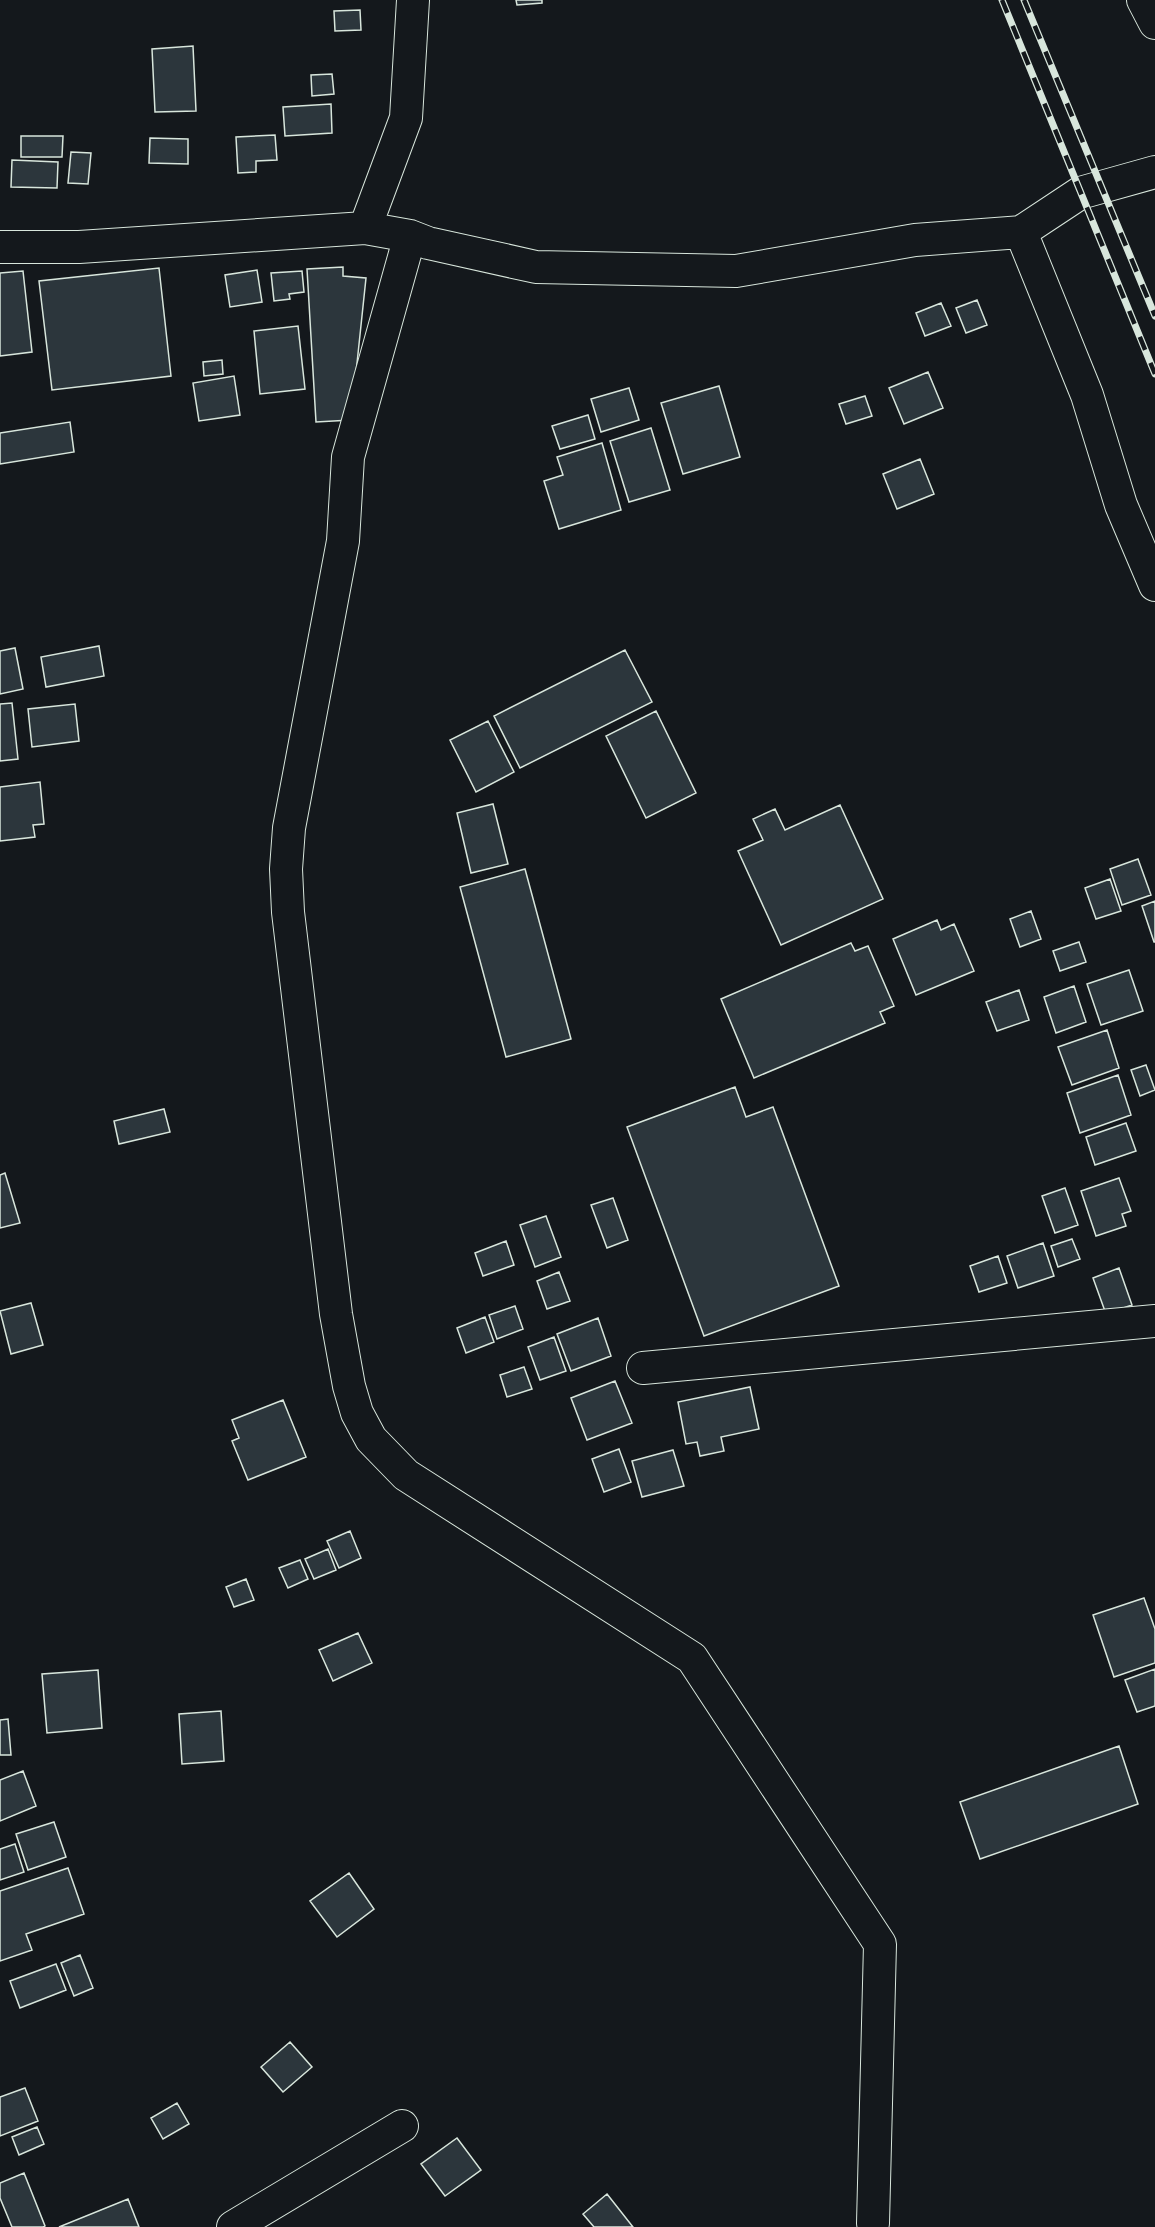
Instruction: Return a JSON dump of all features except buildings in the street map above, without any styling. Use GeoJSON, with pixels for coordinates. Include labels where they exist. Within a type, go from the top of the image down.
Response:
{"type":"FeatureCollection","features":[{"type":"Feature","properties":{"kind":"street"},"geometry":{"type":"LineString","coordinates":[[365,228],[406,118],[413,0]]}},
{"type":"Feature","properties":{"kind":"street"},"geometry":{"type":"LineString","coordinates":[[1143,0],[1155,23]]}},
{"type":"Feature","properties":{"kind":"street"},"geometry":{"type":"LineString","coordinates":[[0,247],[79,247],[365,228],[410,236],[428,243],[536,267],[736,271],[915,240],[1021,232],[1080,193],[1155,172]]}},
{"type":"Feature","properties":{"kind":"street"},"geometry":{"type":"LineString","coordinates":[[1021,232],[1087,395],[1121,505],[1155,585]]}},
{"type":"Feature","properties":{"kind":"street"},"geometry":{"type":"LineString","coordinates":[[410,236],[348,457],[343,541],[295,789],[286,869],[288,912],[336,1314],[349,1386],[357,1413],[371,1439],[406,1475],[692,1658],[880,1944],[873,2223]]}},
{"type":"Feature","properties":{"kind":"street"},"geometry":{"type":"LineString","coordinates":[[643,1368],[1155,1321]]}},
{"type":"Feature","properties":{"kind":"street"},"geometry":{"type":"LineString","coordinates":[[233,2227],[402,2126]]}},
{"type":"Feature","properties":{"kind":"railway"},"geometry":{"type":"LineString","coordinates":[[1002,0],[1155,374]]}},
{"type":"Feature","properties":{"kind":"railway"},"geometry":{"type":"LineString","coordinates":[[1024,0],[1155,316]]}}]}
